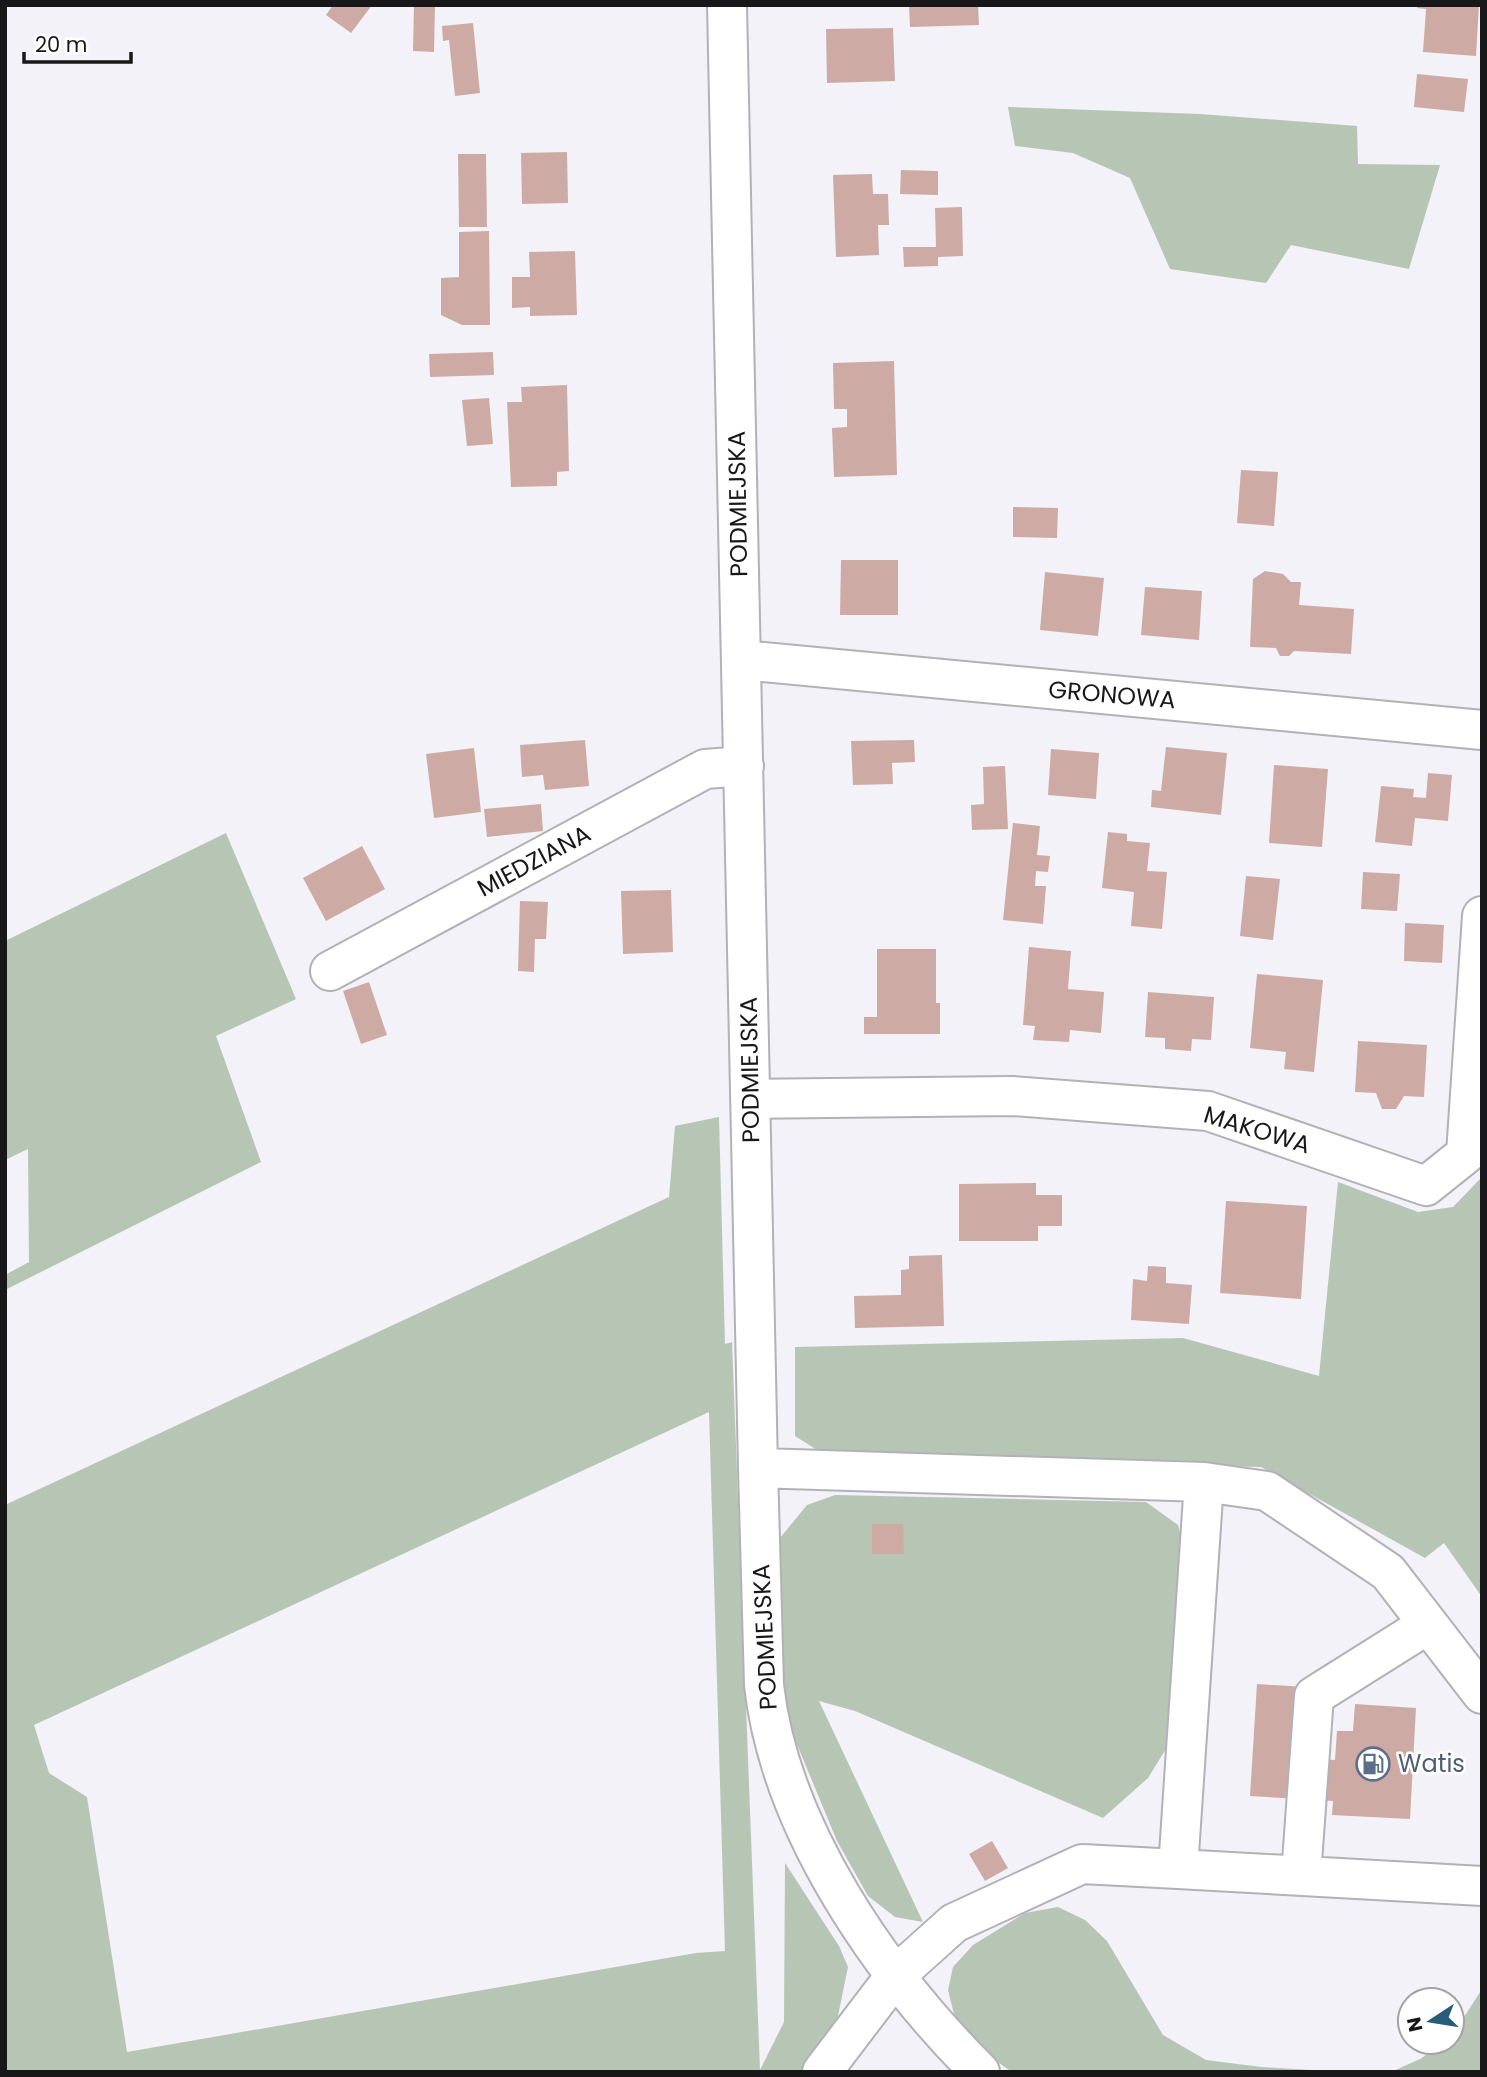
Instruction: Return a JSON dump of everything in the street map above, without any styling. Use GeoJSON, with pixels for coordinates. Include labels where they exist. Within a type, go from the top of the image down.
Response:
{"type":"FeatureCollection","features":[{"type":"Feature","properties":{"kind":"street","name":"PODMIEJSKA"},"geometry":{"type":"LineString","coordinates":[[727,5],[764,1685],[777,1756],[808,1832],[837,1886],[866,1935],[895,1976],[945,2037],[980,2072]]}},
{"type":"Feature","properties":{"kind":"street","name":"GRONOWA"},"geometry":{"type":"LineString","coordinates":[[742,660],[1482,730]]}},
{"type":"Feature","properties":{"kind":"street","name":"MIEDZIANA"},"geometry":{"type":"LineString","coordinates":[[330,971],[705,769],[744,766]]}},
{"type":"Feature","properties":{"kind":"street","name":"MAKOWA"},"geometry":{"type":"LineString","coordinates":[[750,1099],[1012,1096],[1208,1111],[1426,1186],[1466,1153],[1482,916]]}},
{"type":"Feature","properties":{"kind":"street"},"geometry":{"type":"LineString","coordinates":[[758,1468],[1203,1482],[1267,1492],[1388,1572],[1482,1695]]}},
{"type":"Feature","properties":{"kind":"street"},"geometry":{"type":"LineString","coordinates":[[1178,1869],[1203,1482]]}},
{"type":"Feature","properties":{"kind":"street"},"geometry":{"type":"LineString","coordinates":[[1301,1876],[1314,1696],[1427,1625]]}},
{"type":"Feature","properties":{"kind":"street"},"geometry":{"type":"LineString","coordinates":[[822,2072],[895,1976],[954,1923],[1082,1864],[1482,1886]]}},
{"type":"Feature","properties":{"kind":"green space"},"geometry":{"type":"Polygon","coordinates":[[[1008,107],[1200,114],[1357,126],[1358,164],[1440,165],[1409,269],[1291,245],[1266,283],[1170,269],[1130,178],[1073,153],[1015,146],[1008,107]]]}},
{"type":"Feature","properties":{"kind":"green space"},"geometry":{"type":"Polygon","coordinates":[[[226,833],[296,999],[216,1036],[261,1162],[5,1290],[5,1275],[29,1262],[28,1149],[5,1160],[5,941],[226,833]]]}},
{"type":"Feature","properties":{"kind":"green space"},"geometry":{"type":"Polygon","coordinates":[[[719,1117],[725,1344],[732,1342],[760,2070],[784,2022],[785,1863],[839,1946],[848,1967],[837,2021],[802,2072],[5,2072],[5,1505],[669,1197],[675,1126],[719,1117]],[[709,1412],[34,1725],[49,1773],[87,1797],[127,2052],[696,1953],[725,1951],[709,1412]]]}},
{"type":"Feature","properties":{"kind":"green space"},"geometry":{"type":"Polygon","coordinates":[[[1482,1175],[1482,1597],[1444,1543],[1425,1558],[1261,1467],[825,1455],[795,1436],[795,1347],[1183,1338],[1319,1376],[1338,1182],[1418,1212],[1453,1207],[1482,1175]]]}},
{"type":"Feature","properties":{"kind":"green space"},"geometry":{"type":"Polygon","coordinates":[[[835,1495],[1146,1502],[1178,1525],[1184,1548],[1177,1731],[1148,1778],[1103,1818],[855,1711],[819,1701],[923,1922],[895,1917],[868,1896],[837,1841],[784,1713],[780,1538],[807,1505],[835,1495]]]}},
{"type":"Feature","properties":{"kind":"green space"},"geometry":{"type":"Polygon","coordinates":[[[1058,1907],[1085,1920],[1107,1941],[1163,2035],[1206,2060],[1261,2067],[1346,2072],[1012,2072],[993,2059],[956,2022],[948,1990],[953,1967],[973,1945],[1025,1913],[1058,1907]]]}},
{"type":"Feature","properties":{"kind":"green space"},"geometry":{"type":"Polygon","coordinates":[[[1482,1989],[1482,2072],[1391,2072],[1424,2056],[1466,2056],[1466,2014],[1482,1989]]]}},
{"type":"Feature","properties":{"kind":"building"},"geometry":{"type":"Polygon","coordinates":[[[333,5],[372,5],[351,33],[326,15],[333,5]]]}},
{"type":"Feature","properties":{"kind":"building"},"geometry":{"type":"Polygon","coordinates":[[[414,5],[435,5],[434,52],[413,51],[414,5]]]}},
{"type":"Feature","properties":{"kind":"building"},"geometry":{"type":"Polygon","coordinates":[[[909,5],[978,5],[979,25],[910,27],[909,5]]]}},
{"type":"Feature","properties":{"kind":"building"},"geometry":{"type":"Polygon","coordinates":[[[1418,5],[1479,5],[1476,56],[1423,52],[1426,9],[1417,8],[1418,5]]]}},
{"type":"Feature","properties":{"kind":"building"},"geometry":{"type":"Polygon","coordinates":[[[473,23],[480,93],[455,96],[449,40],[443,41],[442,26],[473,23]]]}},
{"type":"Feature","properties":{"kind":"building"},"geometry":{"type":"Polygon","coordinates":[[[893,28],[895,81],[827,83],[826,29],[893,28]]]}},
{"type":"Feature","properties":{"kind":"building"},"geometry":{"type":"Polygon","coordinates":[[[1417,74],[1468,79],[1464,112],[1414,107],[1417,74]]]}},
{"type":"Feature","properties":{"kind":"building"},"geometry":{"type":"Polygon","coordinates":[[[567,152],[568,203],[522,204],[521,153],[567,152]]]}},
{"type":"Feature","properties":{"kind":"building"},"geometry":{"type":"Polygon","coordinates":[[[458,154],[486,154],[487,227],[459,227],[458,154]]]}},
{"type":"Feature","properties":{"kind":"building"},"geometry":{"type":"Polygon","coordinates":[[[901,170],[938,171],[938,195],[900,194],[901,170]]]}},
{"type":"Feature","properties":{"kind":"building"},"geometry":{"type":"Polygon","coordinates":[[[872,174],[873,194],[888,194],[889,225],[878,225],[879,255],[836,257],[833,175],[872,174]]]}},
{"type":"Feature","properties":{"kind":"building"},"geometry":{"type":"Polygon","coordinates":[[[962,207],[963,256],[938,257],[938,266],[904,267],[903,247],[936,247],[935,208],[962,207]]]}},
{"type":"Feature","properties":{"kind":"building"},"geometry":{"type":"Polygon","coordinates":[[[489,231],[490,325],[462,325],[441,315],[441,278],[459,277],[459,232],[489,231]]]}},
{"type":"Feature","properties":{"kind":"building"},"geometry":{"type":"Polygon","coordinates":[[[575,251],[577,315],[530,316],[530,307],[512,308],[512,277],[530,277],[529,252],[575,251]]]}},
{"type":"Feature","properties":{"kind":"building"},"geometry":{"type":"Polygon","coordinates":[[[493,352],[494,375],[430,377],[429,354],[493,352]]]}},
{"type":"Feature","properties":{"kind":"building"},"geometry":{"type":"Polygon","coordinates":[[[894,361],[897,475],[834,477],[832,428],[847,427],[847,409],[834,409],[833,363],[894,361]]]}},
{"type":"Feature","properties":{"kind":"building"},"geometry":{"type":"Polygon","coordinates":[[[567,385],[569,471],[557,472],[557,486],[511,487],[507,402],[522,402],[521,387],[567,385]]]}},
{"type":"Feature","properties":{"kind":"building"},"geometry":{"type":"Polygon","coordinates":[[[489,398],[493,444],[467,446],[462,400],[489,398]]]}},
{"type":"Feature","properties":{"kind":"building"},"geometry":{"type":"Polygon","coordinates":[[[1241,470],[1278,472],[1274,526],[1237,523],[1241,470]]]}},
{"type":"Feature","properties":{"kind":"building"},"geometry":{"type":"Polygon","coordinates":[[[1013,507],[1058,508],[1057,538],[1013,537],[1013,507]]]}},
{"type":"Feature","properties":{"kind":"building"},"geometry":{"type":"Polygon","coordinates":[[[841,560],[898,560],[898,615],[840,615],[841,560]]]}},
{"type":"Feature","properties":{"kind":"building"},"geometry":{"type":"Polygon","coordinates":[[[1265,571],[1283,574],[1291,582],[1301,582],[1299,605],[1354,609],[1351,654],[1294,651],[1289,656],[1280,656],[1276,648],[1250,647],[1253,579],[1265,571]]]}},
{"type":"Feature","properties":{"kind":"building"},"geometry":{"type":"Polygon","coordinates":[[[1045,572],[1104,578],[1098,636],[1040,630],[1045,572]]]}},
{"type":"Feature","properties":{"kind":"building"},"geometry":{"type":"Polygon","coordinates":[[[1145,587],[1202,591],[1199,640],[1141,635],[1145,587]]]}},
{"type":"Feature","properties":{"kind":"building"},"geometry":{"type":"Polygon","coordinates":[[[585,740],[589,786],[545,790],[543,775],[522,777],[520,745],[585,740]]]}},
{"type":"Feature","properties":{"kind":"building"},"geometry":{"type":"Polygon","coordinates":[[[914,740],[915,762],[892,763],[893,784],[853,785],[851,741],[914,740]]]}},
{"type":"Feature","properties":{"kind":"building"},"geometry":{"type":"Polygon","coordinates":[[[1166,747],[1227,753],[1221,815],[1151,807],[1152,790],[1161,791],[1166,747]]]}},
{"type":"Feature","properties":{"kind":"building"},"geometry":{"type":"Polygon","coordinates":[[[474,748],[481,812],[434,818],[426,754],[474,748]]]}},
{"type":"Feature","properties":{"kind":"building"},"geometry":{"type":"Polygon","coordinates":[[[1051,749],[1099,753],[1096,799],[1048,795],[1051,749]]]}},
{"type":"Feature","properties":{"kind":"building"},"geometry":{"type":"Polygon","coordinates":[[[1274,765],[1328,769],[1322,847],[1269,843],[1274,765]]]}},
{"type":"Feature","properties":{"kind":"building"},"geometry":{"type":"Polygon","coordinates":[[[1005,766],[1008,829],[972,830],[971,805],[984,804],[983,767],[1005,766]]]}},
{"type":"Feature","properties":{"kind":"building"},"geometry":{"type":"Polygon","coordinates":[[[1428,773],[1452,775],[1448,821],[1415,818],[1412,846],[1375,842],[1381,786],[1414,789],[1413,797],[1426,798],[1428,773]]]}},
{"type":"Feature","properties":{"kind":"building"},"geometry":{"type":"Polygon","coordinates":[[[541,804],[543,831],[487,837],[484,809],[541,804]]]}},
{"type":"Feature","properties":{"kind":"building"},"geometry":{"type":"Polygon","coordinates":[[[1013,823],[1040,826],[1037,855],[1050,856],[1048,872],[1036,871],[1035,886],[1046,886],[1043,924],[1003,920],[1013,823]]]}},
{"type":"Feature","properties":{"kind":"building"},"geometry":{"type":"Polygon","coordinates":[[[1108,832],[1127,834],[1127,841],[1150,843],[1147,871],[1167,872],[1162,929],[1131,926],[1134,892],[1102,888],[1108,832]]]}},
{"type":"Feature","properties":{"kind":"building"},"geometry":{"type":"Polygon","coordinates":[[[362,846],[385,889],[326,921],[303,878],[362,846]]]}},
{"type":"Feature","properties":{"kind":"building"},"geometry":{"type":"Polygon","coordinates":[[[1363,872],[1400,874],[1397,911],[1361,909],[1363,872]]]}},
{"type":"Feature","properties":{"kind":"building"},"geometry":{"type":"Polygon","coordinates":[[[1246,876],[1280,879],[1273,940],[1240,936],[1246,876]]]}},
{"type":"Feature","properties":{"kind":"building"},"geometry":{"type":"Polygon","coordinates":[[[671,890],[673,952],[623,954],[621,891],[671,890]]]}},
{"type":"Feature","properties":{"kind":"building"},"geometry":{"type":"Polygon","coordinates":[[[520,901],[548,902],[546,939],[535,939],[534,972],[518,971],[520,901]]]}},
{"type":"Feature","properties":{"kind":"building"},"geometry":{"type":"Polygon","coordinates":[[[1405,923],[1444,925],[1442,963],[1404,961],[1405,923]]]}},
{"type":"Feature","properties":{"kind":"building"},"geometry":{"type":"Polygon","coordinates":[[[1029,947],[1071,951],[1068,989],[1104,992],[1101,1033],[1070,1030],[1069,1042],[1033,1040],[1035,1026],[1023,1025],[1029,947]]]}},
{"type":"Feature","properties":{"kind":"building"},"geometry":{"type":"Polygon","coordinates":[[[877,949],[936,949],[936,1003],[940,1003],[940,1034],[864,1034],[864,1017],[877,1017],[877,949]]]}},
{"type":"Feature","properties":{"kind":"building"},"geometry":{"type":"Polygon","coordinates":[[[1257,974],[1323,980],[1314,1072],[1284,1069],[1286,1052],[1250,1048],[1257,974]]]}},
{"type":"Feature","properties":{"kind":"building"},"geometry":{"type":"Polygon","coordinates":[[[369,982],[387,1035],[361,1044],[343,991],[369,982]]]}},
{"type":"Feature","properties":{"kind":"building"},"geometry":{"type":"Polygon","coordinates":[[[1148,992],[1214,997],[1211,1040],[1192,1039],[1191,1051],[1165,1049],[1165,1038],[1145,1037],[1148,992]]]}},
{"type":"Feature","properties":{"kind":"building"},"geometry":{"type":"Polygon","coordinates":[[[1358,1041],[1427,1045],[1424,1097],[1404,1096],[1396,1109],[1382,1109],[1376,1093],[1355,1092],[1358,1041]]]}},
{"type":"Feature","properties":{"kind":"building"},"geometry":{"type":"Polygon","coordinates":[[[1036,1183],[1036,1195],[1062,1195],[1062,1226],[1038,1226],[1038,1241],[959,1241],[959,1184],[1036,1183]]]}},
{"type":"Feature","properties":{"kind":"building"},"geometry":{"type":"Polygon","coordinates":[[[1226,1201],[1307,1206],[1301,1299],[1220,1293],[1226,1201]]]}},
{"type":"Feature","properties":{"kind":"building"},"geometry":{"type":"Polygon","coordinates":[[[942,1255],[944,1326],[855,1328],[854,1296],[901,1295],[901,1270],[909,1269],[909,1256],[942,1255]]]}},
{"type":"Feature","properties":{"kind":"building"},"geometry":{"type":"Polygon","coordinates":[[[1148,1266],[1166,1267],[1166,1283],[1192,1285],[1189,1324],[1131,1320],[1133,1279],[1147,1281],[1148,1266]]]}},
{"type":"Feature","properties":{"kind":"building"},"geometry":{"type":"Polygon","coordinates":[[[872,1524],[903,1524],[904,1554],[872,1554],[872,1524]]]}},
{"type":"Feature","properties":{"kind":"building"},"geometry":{"type":"Polygon","coordinates":[[[1257,1684],[1305,1687],[1301,1758],[1335,1760],[1337,1731],[1353,1731],[1355,1704],[1416,1708],[1410,1819],[1332,1815],[1333,1801],[1250,1796],[1257,1684]]]}},
{"type":"Feature","properties":{"kind":"building"},"geometry":{"type":"Polygon","coordinates":[[[992,1841],[1008,1868],[985,1881],[969,1854],[992,1841]]]}},
{"type":"Feature","properties":{"kind":"place","name":"Watis"},"geometry":{"type":"Point","coordinates":[1373,1764]}}]}
